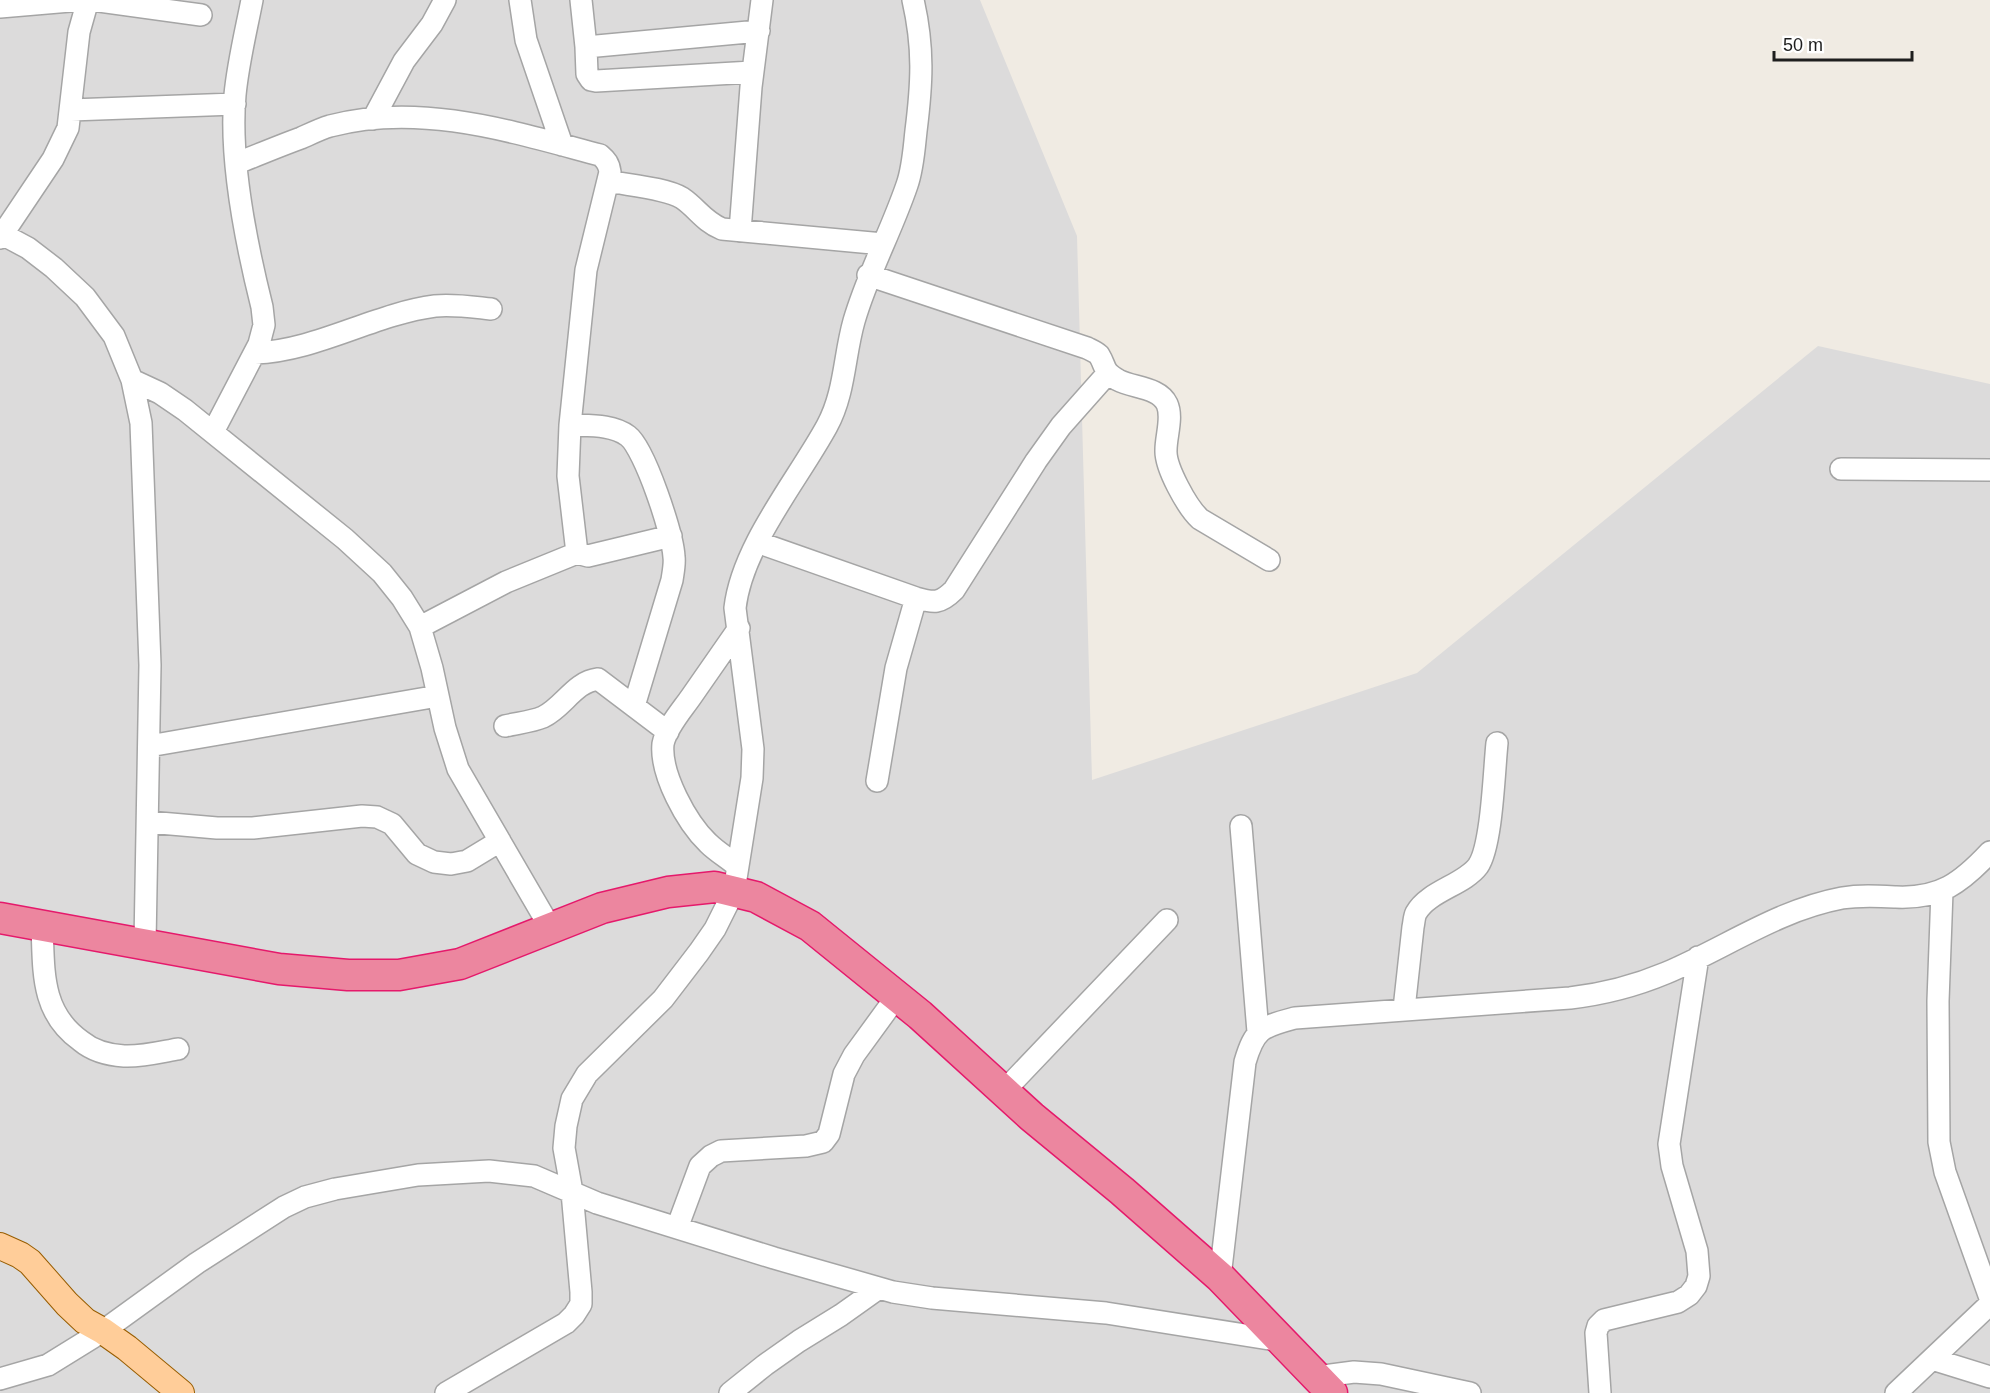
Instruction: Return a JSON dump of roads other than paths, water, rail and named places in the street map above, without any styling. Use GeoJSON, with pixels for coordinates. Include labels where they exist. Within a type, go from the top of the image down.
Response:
{"type":"FeatureCollection","features":[{"type":"Feature","properties":{"kind":"highway"},"geometry":{"type":"LineString","coordinates":[[0,918],[279,969],[348,975],[399,975],[460,964],[602,908],[668,892],[715,887],[735,879],[756,897],[810,926],[897,996],[1220,1278],[1324,1385]]}},
{"type":"Feature","properties":{"kind":"main road"},"geometry":{"type":"LineString","coordinates":[[0,1246],[30,1262],[85,1321],[103,1331],[181,1393]]}},
{"type":"Feature","properties":{"kind":"street"},"geometry":{"type":"LineString","coordinates":[[0,7],[82,0]]}},
{"type":"Feature","properties":{"kind":"street"},"geometry":{"type":"LineString","coordinates":[[145,943],[150,665],[141,423],[132,380],[114,336],[85,297],[28,248],[1,235],[62,144],[71,111],[79,32],[90,0],[201,15]]}},
{"type":"Feature","properties":{"kind":"street"},"geometry":{"type":"LineString","coordinates":[[213,432],[255,353],[264,325],[238,188],[237,163],[235,104],[252,0]]}},
{"type":"Feature","properties":{"kind":"street"},"geometry":{"type":"LineString","coordinates":[[373,119],[404,61],[432,24],[445,0]]}},
{"type":"Feature","properties":{"kind":"street"},"geometry":{"type":"LineString","coordinates":[[520,0],[526,40],[562,145]]}},
{"type":"Feature","properties":{"kind":"street"},"geometry":{"type":"LineString","coordinates":[[581,0],[587,74],[591,80],[752,72]]}},
{"type":"Feature","properties":{"kind":"street"},"geometry":{"type":"LineString","coordinates":[[740,231],[752,72],[762,0]]}},
{"type":"Feature","properties":{"kind":"street"},"geometry":{"type":"LineString","coordinates":[[446,1393],[566,1323],[581,1304],[572,1192],[564,1148],[572,1099],[587,1074],[663,999],[715,929],[735,879],[752,778],[753,749],[735,608],[737,594],[757,542],[828,424],[842,387],[853,323],[868,275],[884,244],[908,182],[914,152],[922,79],[921,50],[913,0]]}},
{"type":"Feature","properties":{"kind":"street"},"geometry":{"type":"LineString","coordinates":[[586,46],[759,31]]}},
{"type":"Feature","properties":{"kind":"street"},"geometry":{"type":"LineString","coordinates":[[71,111],[235,104]]}},
{"type":"Feature","properties":{"kind":"street"},"geometry":{"type":"LineString","coordinates":[[237,163],[330,126],[402,117],[465,122],[600,155],[609,166],[608,181],[586,270],[570,425],[568,476],[577,553]]}},
{"type":"Feature","properties":{"kind":"street"},"geometry":{"type":"LineString","coordinates":[[608,181],[681,197],[711,225],[722,229],[884,244]]}},
{"type":"Feature","properties":{"kind":"street"},"geometry":{"type":"LineString","coordinates":[[868,275],[1087,348],[1098,354],[1108,373],[1121,381],[1159,394],[1167,404],[1169,418],[1166,463],[1191,510],[1200,519],[1269,560]]}},
{"type":"Feature","properties":{"kind":"street"},"geometry":{"type":"LineString","coordinates":[[255,353],[294,347],[435,306],[490,309]]}},
{"type":"Feature","properties":{"kind":"street"},"geometry":{"type":"LineString","coordinates":[[757,542],[916,598],[934,603],[945,599],[954,591],[1036,460],[1061,426],[1108,373]]}},
{"type":"Feature","properties":{"kind":"street"},"geometry":{"type":"LineString","coordinates":[[132,380],[160,393],[213,432],[345,539],[382,573],[402,598],[420,627],[445,728],[458,769],[551,929]]}},
{"type":"Feature","properties":{"kind":"street"},"geometry":{"type":"LineString","coordinates":[[570,425],[597,426],[616,430],[629,437],[645,462],[670,536],[675,559],[672,580],[634,706]]}},
{"type":"Feature","properties":{"kind":"street"},"geometry":{"type":"LineString","coordinates":[[1841,469],[1990,470]]}},
{"type":"Feature","properties":{"kind":"street"},"geometry":{"type":"LineString","coordinates":[[420,627],[506,582],[577,553],[588,556],[670,536]]}},
{"type":"Feature","properties":{"kind":"street"},"geometry":{"type":"LineString","coordinates":[[877,781],[896,668],[916,598]]}},
{"type":"Feature","properties":{"kind":"street"},"geometry":{"type":"LineString","coordinates":[[735,879],[689,821],[676,797],[664,758],[663,743],[668,732],[739,628]]}},
{"type":"Feature","properties":{"kind":"street"},"geometry":{"type":"LineString","coordinates":[[505,726],[528,722],[544,716],[580,685],[598,679],[668,732]]}},
{"type":"Feature","properties":{"kind":"street"},"geometry":{"type":"LineString","coordinates":[[149,746],[438,696]]}},
{"type":"Feature","properties":{"kind":"street"},"geometry":{"type":"LineString","coordinates":[[1404,1010],[1416,913],[1437,893],[1471,874],[1484,854],[1488,836],[1497,743]]}},
{"type":"Feature","properties":{"kind":"street"},"geometry":{"type":"LineString","coordinates":[[148,822],[217,828],[253,828],[362,816],[377,817],[392,824],[417,854],[434,862],[451,864],[467,861],[500,841]]}},
{"type":"Feature","properties":{"kind":"street"},"geometry":{"type":"LineString","coordinates":[[1241,826],[1258,1032]]}},
{"type":"Feature","properties":{"kind":"street"},"geometry":{"type":"LineString","coordinates":[[1220,1278],[1245,1062],[1251,1043],[1258,1032],[1271,1024],[1294,1018],[1570,998],[1608,993],[1667,972],[1755,928],[1809,906],[1842,898],[1870,895],[1925,896],[1942,891],[1960,880],[1990,852]]}},
{"type":"Feature","properties":{"kind":"street"},"geometry":{"type":"LineString","coordinates":[[1942,891],[1938,1001],[1939,1142],[1945,1172],[1990,1298]]}},
{"type":"Feature","properties":{"kind":"street"},"geometry":{"type":"LineString","coordinates":[[1004,1091],[1167,920]]}},
{"type":"Feature","properties":{"kind":"street"},"geometry":{"type":"LineString","coordinates":[[42,925],[48,998],[56,1016],[68,1032],[84,1044],[105,1054],[126,1056],[178,1049]]}},
{"type":"Feature","properties":{"kind":"street"},"geometry":{"type":"LineString","coordinates":[[1600,1393],[1596,1334],[1598,1326],[1604,1320],[1678,1302],[1689,1295],[1696,1286],[1699,1276],[1697,1251],[1672,1166],[1669,1144],[1698,957]]}},
{"type":"Feature","properties":{"kind":"street"},"geometry":{"type":"LineString","coordinates":[[677,1228],[700,1166],[711,1156],[721,1151],[806,1146],[823,1142],[829,1134],[844,1074],[854,1056],[897,996]]}},
{"type":"Feature","properties":{"kind":"street"},"geometry":{"type":"LineString","coordinates":[[0,1379],[48,1365],[103,1331],[196,1263],[284,1207],[304,1197],[418,1175],[489,1171],[534,1176],[597,1203],[879,1288],[932,1298],[1106,1313],[1282,1341]]}},
{"type":"Feature","properties":{"kind":"street"},"geometry":{"type":"LineString","coordinates":[[730,1393],[773,1359],[842,1315],[879,1288]]}},
{"type":"Feature","properties":{"kind":"street"},"geometry":{"type":"LineString","coordinates":[[1896,1393],[1990,1304]]}},
{"type":"Feature","properties":{"kind":"street"},"geometry":{"type":"LineString","coordinates":[[1932,1359],[1990,1377]]}},
{"type":"Feature","properties":{"kind":"street"},"geometry":{"type":"LineString","coordinates":[[1324,1385],[1354,1372],[1381,1374],[1470,1393]]}}]}
